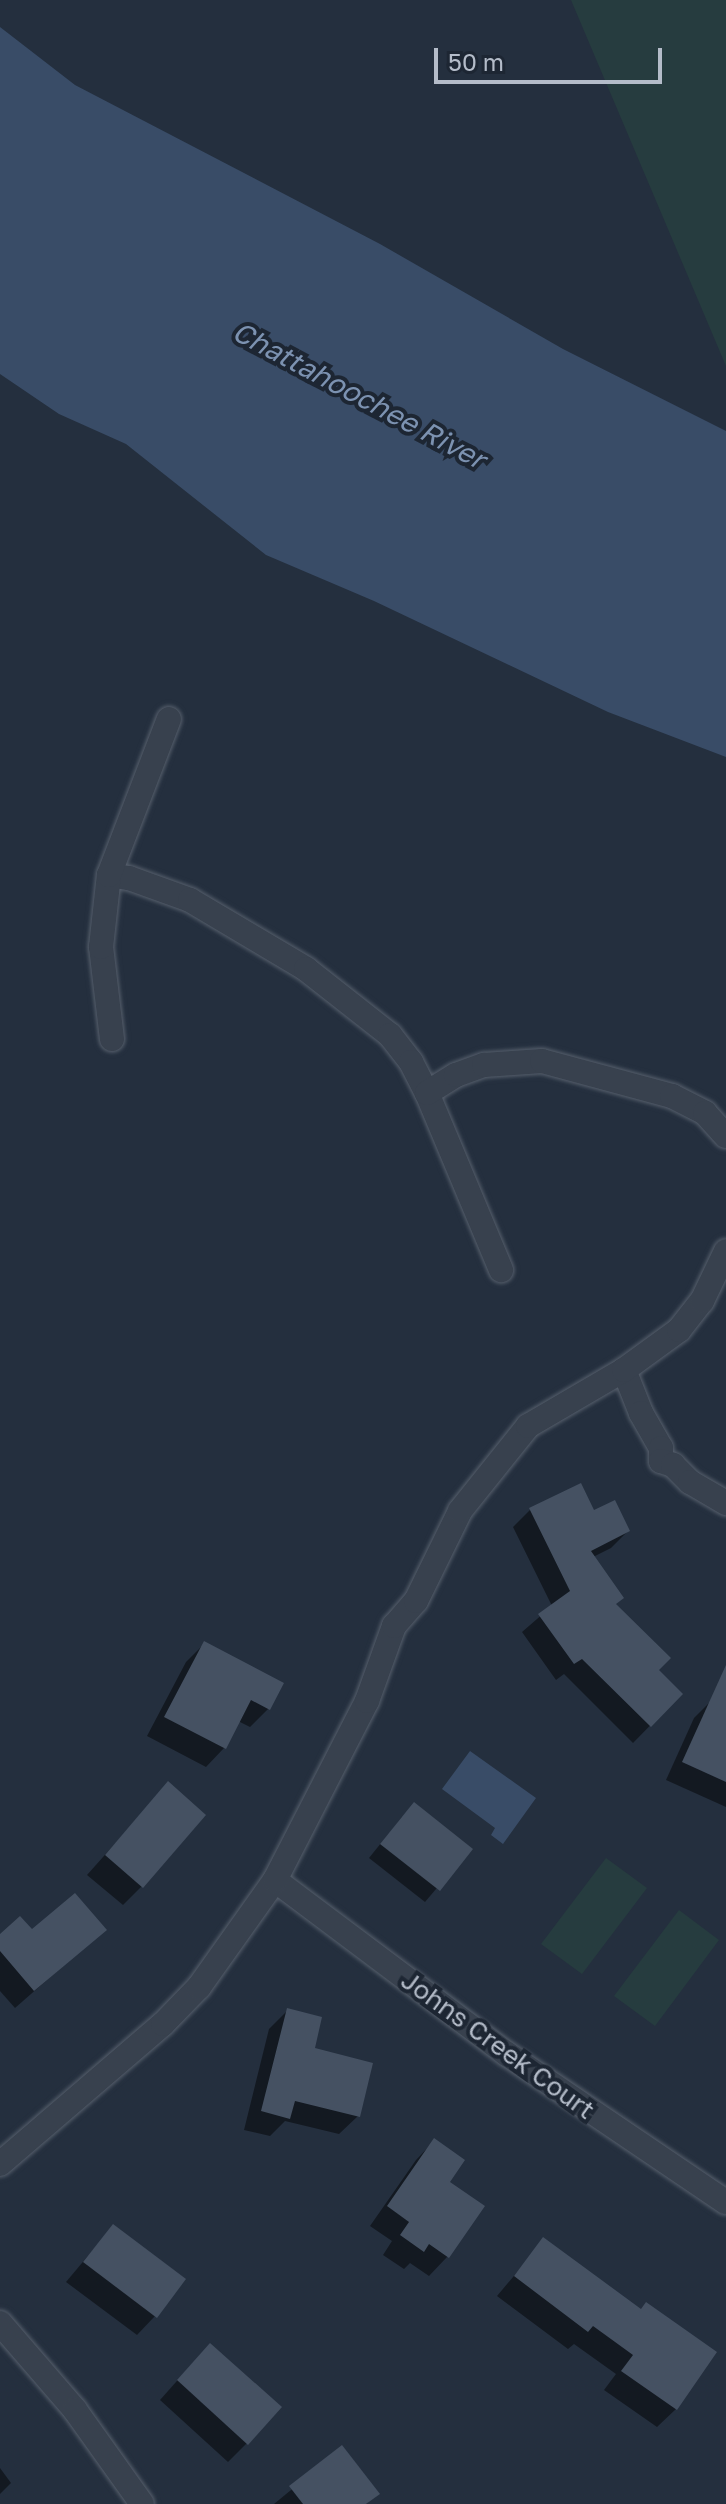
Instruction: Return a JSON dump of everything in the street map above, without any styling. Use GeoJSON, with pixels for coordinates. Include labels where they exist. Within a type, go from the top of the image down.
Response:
{"type":"FeatureCollection","features":[{"type":"Feature","properties":{"kind":"street"},"geometry":{"type":"LineString","coordinates":[[112,1039],[101,947],[109,875],[169,719]]}},
{"type":"Feature","properties":{"kind":"street"},"geometry":{"type":"LineString","coordinates":[[109,875],[129,878],[190,900],[306,969],[390,1035],[411,1062],[427,1093],[501,1270]]}},
{"type":"Feature","properties":{"kind":"street"},"geometry":{"type":"LineString","coordinates":[[427,1093],[456,1075],[484,1065],[542,1061],[672,1096],[705,1113],[726,1136]]}},
{"type":"Feature","properties":{"kind":"street"},"geometry":{"type":"LineString","coordinates":[[0,2164],[172,2015],[199,1987],[275,1880],[367,1701],[394,1626],[416,1601],[460,1511],[528,1426],[624,1370],[679,1330],[702,1301],[726,1251]]}},
{"type":"Feature","properties":{"kind":"street"},"geometry":{"type":"LineString","coordinates":[[624,1370],[641,1413],[661,1448],[661,1461],[673,1465],[690,1482],[726,1503]]}},
{"type":"Feature","properties":{"kind":"street","name":"Johns Creek Court"},"geometry":{"type":"LineString","coordinates":[[275,1880],[507,2054],[726,2202]]}},
{"type":"Feature","properties":{"kind":"street"},"geometry":{"type":"LineString","coordinates":[[0,2323],[75,2410],[142,2504]]}},
{"type":"Feature","properties":{"kind":"green space"},"geometry":{"type":"Polygon","coordinates":[[[571,0],[726,0],[726,366],[571,0]]]}},
{"type":"Feature","properties":{"kind":"green space"},"geometry":{"type":"Polygon","coordinates":[[[606,1858],[647,1888],[582,1974],[541,1944],[606,1858]]]}},
{"type":"Feature","properties":{"kind":"green space"},"geometry":{"type":"Polygon","coordinates":[[[679,1910],[719,1940],[655,2026],[614,1996],[679,1910]]]}},
{"type":"Feature","properties":{"kind":"water","name":"Chattahoochee River"},"geometry":{"type":"Polygon","coordinates":[[[0,27],[75,85],[380,244],[563,349],[726,431],[726,757],[608,712],[374,601],[266,555],[126,444],[59,414],[0,374],[0,27]]]}},
{"type":"Feature","properties":{"kind":"water"},"geometry":{"type":"Polygon","coordinates":[[[470,1751],[536,1798],[503,1844],[491,1835],[495,1828],[442,1789],[470,1751]]]}},
{"type":"Feature","properties":{"kind":"building"},"geometry":{"type":"Polygon","coordinates":[[[581,1483],[594,1510],[615,1500],[630,1531],[591,1551],[624,1598],[616,1604],[671,1658],[659,1670],[683,1694],[651,1727],[582,1659],[574,1664],[538,1614],[570,1591],[529,1508],[581,1483]]]}},
{"type":"Feature","properties":{"kind":"building"},"geometry":{"type":"Polygon","coordinates":[[[204,1641],[284,1683],[270,1710],[251,1700],[226,1749],[164,1717],[204,1641]]]}},
{"type":"Feature","properties":{"kind":"building"},"geometry":{"type":"Polygon","coordinates":[[[726,1665],[726,1782],[682,1762],[726,1665]]]}},
{"type":"Feature","properties":{"kind":"building"},"geometry":{"type":"Polygon","coordinates":[[[168,1781],[206,1815],[143,1888],[105,1855],[168,1781]]]}},
{"type":"Feature","properties":{"kind":"building"},"geometry":{"type":"Polygon","coordinates":[[[414,1802],[473,1849],[440,1891],[380,1844],[414,1802]]]}},
{"type":"Feature","properties":{"kind":"building"},"geometry":{"type":"Polygon","coordinates":[[[75,1893],[107,1930],[34,1991],[0,1951],[0,1934],[20,1916],[32,1929],[75,1893]]]}},
{"type":"Feature","properties":{"kind":"building"},"geometry":{"type":"Polygon","coordinates":[[[287,2008],[322,2017],[315,2048],[373,2063],[360,2117],[295,2101],[290,2119],[261,2111],[287,2008]]]}},
{"type":"Feature","properties":{"kind":"building"},"geometry":{"type":"Polygon","coordinates":[[[434,2138],[465,2160],[450,2182],[485,2206],[449,2258],[429,2244],[424,2252],[400,2235],[409,2222],[387,2206],[434,2138]]]}},
{"type":"Feature","properties":{"kind":"building"},"geometry":{"type":"Polygon","coordinates":[[[113,2224],[186,2279],[157,2318],[83,2262],[113,2224]]]}},
{"type":"Feature","properties":{"kind":"building"},"geometry":{"type":"Polygon","coordinates":[[[543,2237],[641,2309],[646,2302],[717,2352],[677,2410],[621,2371],[633,2355],[593,2326],[588,2332],[514,2276],[543,2237]]]}},
{"type":"Feature","properties":{"kind":"building"},"geometry":{"type":"Polygon","coordinates":[[[210,2343],[282,2407],[248,2445],[177,2380],[210,2343]]]}},
{"type":"Feature","properties":{"kind":"building"},"geometry":{"type":"Polygon","coordinates":[[[342,2445],[380,2494],[366,2504],[303,2504],[289,2486],[342,2445]]]}}]}
